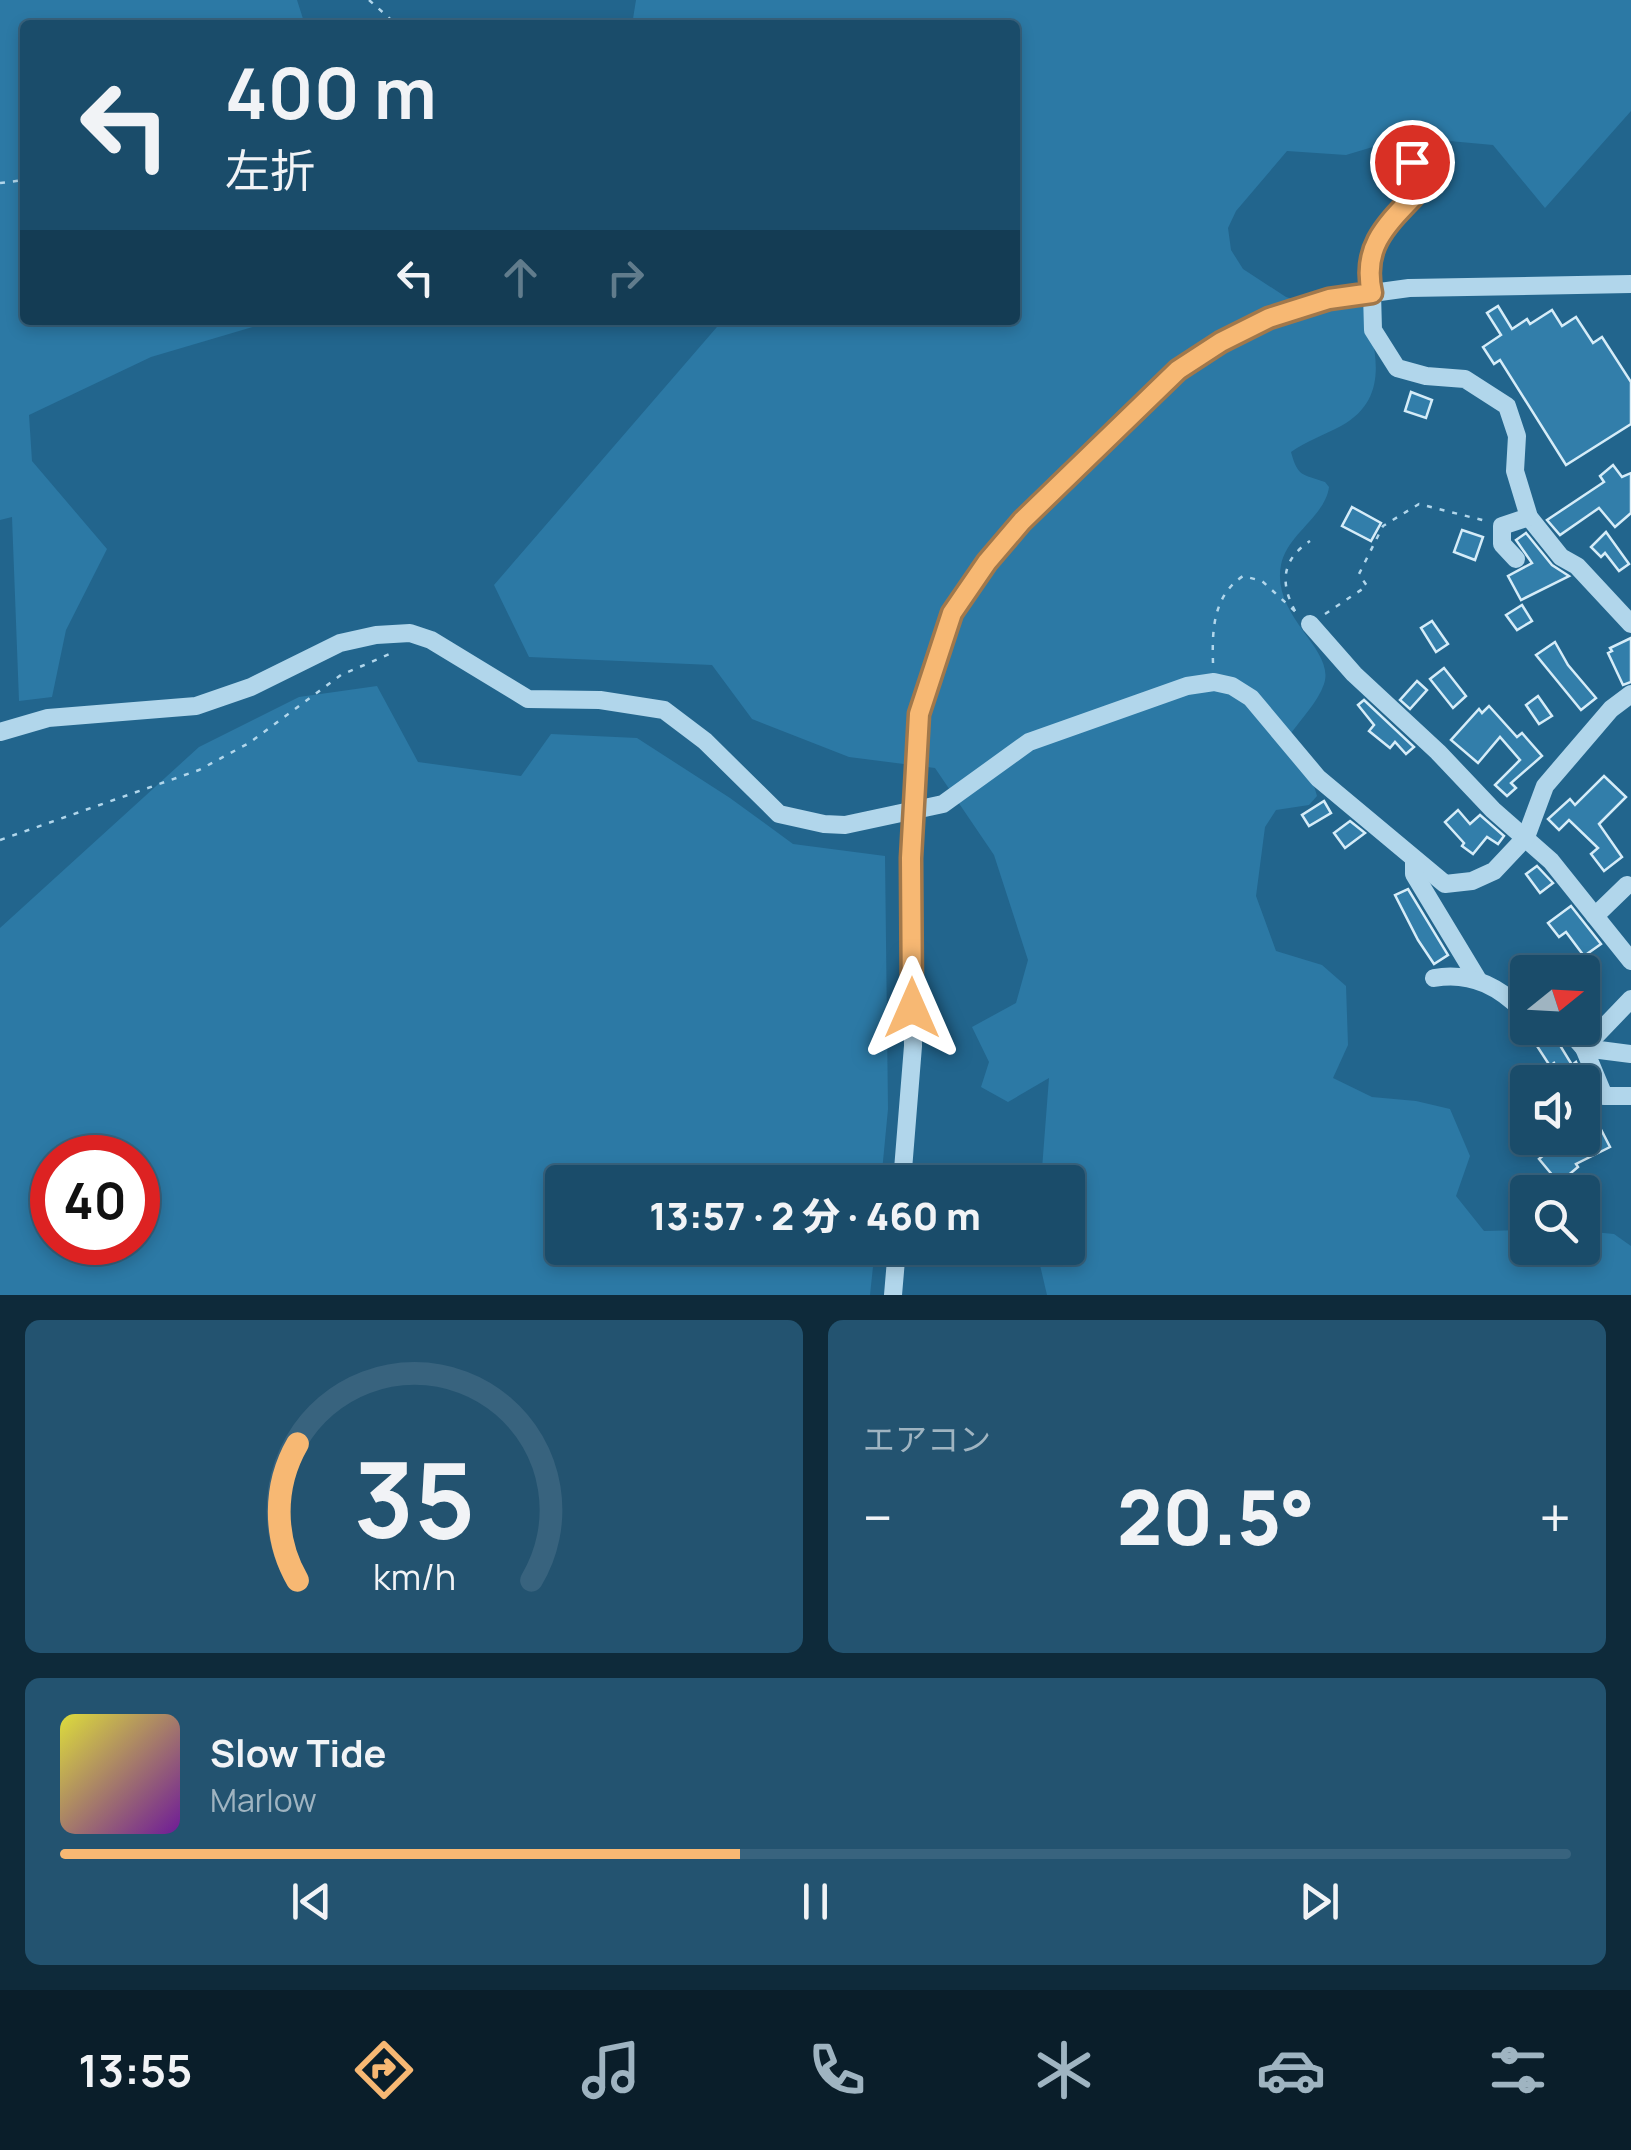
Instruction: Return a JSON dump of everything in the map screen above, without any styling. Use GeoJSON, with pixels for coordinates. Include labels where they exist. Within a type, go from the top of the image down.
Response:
{"type":"FeatureCollection","features":[{"type":"Feature","properties":{"kind":"street"},"geometry":{"type":"LineString","coordinates":[[1412,162],[1413,197],[1389,222],[1367,270],[1373,330],[1397,368],[1426,376],[1465,379],[1507,406],[1518,436],[1515,471],[1529,517],[1561,557],[1577,566],[1631,624]]}},
{"type":"Feature","properties":{"kind":"street"},"geometry":{"type":"LineString","coordinates":[[903,1165],[912,1046],[911,858],[919,714],[952,613],[987,562],[1022,521],[1178,370],[1269,318],[1329,299],[1409,288],[1631,284]]}},
{"type":"Feature","properties":{"kind":"street"},"geometry":{"type":"LineString","coordinates":[[1516,559],[1502,544],[1502,526],[1529,517]]}},
{"type":"Feature","properties":{"kind":"street"},"geometry":{"type":"LineString","coordinates":[[1302,618],[1492,810],[1551,861],[1631,961]]}},
{"type":"Feature","properties":{"kind":"street"},"geometry":{"type":"LineString","coordinates":[[0,732],[48,718],[196,706],[251,687],[340,643],[376,635],[410,634],[432,640],[528,698],[600,700],[664,710],[705,741],[779,814],[846,825],[943,804],[1004,758],[1053,732],[1187,686],[1214,682],[1232,686],[1251,698],[1318,778],[1446,884],[1494,871],[1526,837],[1545,786],[1611,709],[1631,694]]}},
{"type":"Feature","properties":{"kind":"street"},"geometry":{"type":"LineString","coordinates":[[1414,860],[1414,874],[1478,980]]}},
{"type":"Feature","properties":{"kind":"street"},"geometry":{"type":"LineString","coordinates":[[1595,916],[1628,885]]}},
{"type":"Feature","properties":{"kind":"street"},"geometry":{"type":"LineString","coordinates":[[1434,978],[1453,975],[1478,980],[1510,999]]}},
{"type":"Feature","properties":{"kind":"street"},"geometry":{"type":"LineString","coordinates":[[1584,1048],[1631,999]]}},
{"type":"Feature","properties":{"kind":"street"},"geometry":{"type":"LineString","coordinates":[[1581,1045],[1604,1096],[1631,1096]]}},
{"type":"Feature","properties":{"kind":"street"},"geometry":{"type":"LineString","coordinates":[[1584,1048],[1631,1054]]}},
{"type":"Feature","properties":{"kind":"street"},"geometry":{"type":"LineString","coordinates":[[894,1295],[896,1265]]}},
{"type":"Feature","properties":{"kind":"path"},"geometry":{"type":"LineString","coordinates":[[369,0],[391,20]]}},
{"type":"Feature","properties":{"kind":"path"},"geometry":{"type":"LineString","coordinates":[[1302,618],[1367,586],[1358,574],[1382,526],[1419,504],[1454,510],[1502,526]]}},
{"type":"Feature","properties":{"kind":"path"},"geometry":{"type":"LineString","coordinates":[[1302,618],[1286,590],[1284,572],[1296,550],[1310,541]]}},
{"type":"Feature","properties":{"kind":"path"},"geometry":{"type":"LineString","coordinates":[[1214,682],[1212,625],[1216,611],[1236,580],[1250,576],[1262,580],[1302,618]]}},
{"type":"Feature","properties":{"kind":"path"},"geometry":{"type":"LineString","coordinates":[[0,840],[199,770],[249,743],[341,675],[404,649]]}},
{"type":"Feature","properties":{"kind":"shaded area"},"geometry":{"type":"Polygon","coordinates":[[[0,0],[297,0],[303,20],[20,20],[20,325],[259,325],[151,357],[29,415],[32,461],[107,549],[66,630],[52,697],[19,701],[12,517],[0,520],[0,0]]]}},
{"type":"Feature","properties":{"kind":"shaded area"},"geometry":{"type":"Polygon","coordinates":[[[636,0],[1631,0],[1631,111],[1545,208],[1493,145],[1406,137],[1346,155],[1287,151],[1236,211],[1228,228],[1231,250],[1243,269],[1286,297],[1319,308],[1364,304],[1375,355],[1374,387],[1357,415],[1291,452],[1299,471],[1329,487],[1321,507],[1290,544],[1281,565],[1280,584],[1285,601],[1325,671],[1318,697],[1289,736],[1317,796],[1309,805],[1276,810],[1265,827],[1256,896],[1276,951],[1322,965],[1346,986],[1348,1045],[1333,1078],[1372,1097],[1450,1109],[1470,1156],[1456,1196],[1484,1231],[1510,1230],[1510,1265],[1600,1265],[1600,1233],[1614,1234],[1631,1246],[1631,1295],[1047,1295],[1040,1265],[1085,1265],[1085,1165],[1042,1165],[1049,1078],[1008,1102],[981,1087],[989,1062],[972,1027],[1016,1003],[1028,960],[994,855],[935,768],[849,757],[752,719],[712,665],[529,657],[494,585],[719,325],[1020,325],[1020,20],[633,20],[636,0]]]}},
{"type":"Feature","properties":{"kind":"shaded area"},"geometry":{"type":"Polygon","coordinates":[[[377,686],[418,762],[521,776],[551,734],[637,738],[793,844],[885,856],[888,1109],[883,1165],[545,1165],[545,1265],[873,1265],[870,1295],[0,1295],[0,928],[199,747],[299,697],[377,686]]]}},
{"type":"Feature","properties":{"kind":"building"},"geometry":{"type":"Polygon","coordinates":[[[1498,306],[1512,329],[1527,319],[1530,324],[1552,310],[1562,326],[1576,317],[1593,343],[1602,337],[1631,382],[1631,424],[1566,465],[1500,360],[1494,364],[1483,347],[1501,335],[1487,313],[1498,306]]]}},
{"type":"Feature","properties":{"kind":"building"},"geometry":{"type":"Polygon","coordinates":[[[1411,392],[1432,400],[1426,418],[1405,411],[1411,392]]]}},
{"type":"Feature","properties":{"kind":"building"},"geometry":{"type":"Polygon","coordinates":[[[1613,465],[1622,477],[1631,473],[1631,513],[1615,527],[1599,508],[1560,535],[1547,520],[1604,482],[1600,476],[1613,465]]]}},
{"type":"Feature","properties":{"kind":"building"},"geometry":{"type":"Polygon","coordinates":[[[1352,507],[1381,523],[1371,541],[1342,526],[1352,507]]]}},
{"type":"Feature","properties":{"kind":"building"},"geometry":{"type":"Polygon","coordinates":[[[1462,530],[1483,537],[1475,560],[1454,552],[1462,530]]]}},
{"type":"Feature","properties":{"kind":"building"},"geometry":{"type":"Polygon","coordinates":[[[1606,532],[1629,564],[1619,571],[1605,553],[1601,557],[1591,547],[1606,532]]]}},
{"type":"Feature","properties":{"kind":"building"},"geometry":{"type":"Polygon","coordinates":[[[1526,533],[1552,565],[1569,576],[1521,600],[1508,576],[1532,563],[1516,540],[1526,533]]]}},
{"type":"Feature","properties":{"kind":"building"},"geometry":{"type":"Polygon","coordinates":[[[1522,605],[1532,621],[1517,630],[1506,615],[1522,605]]]}},
{"type":"Feature","properties":{"kind":"building"},"geometry":{"type":"Polygon","coordinates":[[[1432,621],[1448,644],[1436,652],[1421,628],[1432,621]]]}},
{"type":"Feature","properties":{"kind":"building"},"geometry":{"type":"Polygon","coordinates":[[[1631,638],[1631,682],[1623,685],[1608,653],[1610,648],[1631,638]]]}},
{"type":"Feature","properties":{"kind":"building"},"geometry":{"type":"Polygon","coordinates":[[[1555,642],[1568,665],[1596,698],[1581,710],[1536,655],[1555,642]]]}},
{"type":"Feature","properties":{"kind":"building"},"geometry":{"type":"Polygon","coordinates":[[[1444,668],[1466,696],[1453,708],[1430,679],[1444,668]]]}},
{"type":"Feature","properties":{"kind":"building"},"geometry":{"type":"Polygon","coordinates":[[[1417,681],[1427,690],[1410,709],[1400,700],[1417,681]]]}},
{"type":"Feature","properties":{"kind":"building"},"geometry":{"type":"Polygon","coordinates":[[[1538,696],[1552,716],[1539,724],[1526,705],[1538,696]]]}},
{"type":"Feature","properties":{"kind":"building"},"geometry":{"type":"Polygon","coordinates":[[[1364,700],[1414,747],[1406,754],[1395,742],[1390,748],[1369,731],[1374,725],[1358,705],[1364,700]]]}},
{"type":"Feature","properties":{"kind":"building"},"geometry":{"type":"Polygon","coordinates":[[[1489,706],[1517,737],[1522,733],[1542,756],[1511,783],[1516,788],[1507,796],[1495,785],[1520,760],[1500,737],[1478,763],[1451,740],[1479,709],[1482,713],[1489,706]]]}},
{"type":"Feature","properties":{"kind":"building"},"geometry":{"type":"Polygon","coordinates":[[[1604,776],[1626,797],[1599,824],[1622,857],[1604,871],[1591,854],[1598,848],[1569,820],[1559,830],[1548,819],[1570,799],[1575,805],[1604,776]]]}},
{"type":"Feature","properties":{"kind":"building"},"geometry":{"type":"Polygon","coordinates":[[[1324,801],[1331,813],[1309,826],[1302,815],[1324,801]]]}},
{"type":"Feature","properties":{"kind":"building"},"geometry":{"type":"Polygon","coordinates":[[[1458,810],[1470,824],[1480,815],[1504,836],[1498,844],[1487,837],[1473,854],[1462,846],[1464,843],[1445,822],[1458,810]]]}},
{"type":"Feature","properties":{"kind":"building"},"geometry":{"type":"Polygon","coordinates":[[[1350,821],[1365,833],[1345,848],[1334,833],[1350,821]]]}},
{"type":"Feature","properties":{"kind":"building"},"geometry":{"type":"Polygon","coordinates":[[[1537,866],[1553,883],[1540,893],[1526,874],[1537,866]]]}},
{"type":"Feature","properties":{"kind":"building"},"geometry":{"type":"Polygon","coordinates":[[[1408,889],[1448,955],[1434,964],[1395,895],[1408,889]]]}},
{"type":"Feature","properties":{"kind":"building"},"geometry":{"type":"Polygon","coordinates":[[[1571,906],[1601,944],[1583,955],[1566,932],[1559,937],[1548,923],[1571,906]]]}},
{"type":"Feature","properties":{"kind":"building"},"geometry":{"type":"Polygon","coordinates":[[[1536,1045],[1560,1045],[1572,1065],[1549,1065],[1536,1045]]]}},
{"type":"Feature","properties":{"kind":"building"},"geometry":{"type":"Polygon","coordinates":[[[1600,1128],[1610,1147],[1600,1152],[1600,1128]]]}},
{"type":"Feature","properties":{"kind":"building"},"geometry":{"type":"Polygon","coordinates":[[[1544,1155],[1594,1155],[1576,1164],[1578,1167],[1568,1175],[1552,1175],[1539,1159],[1544,1155]]]}},
{"type":"Feature","properties":{"kind":"route"},"geometry":{"type":"LineString","coordinates":[[912,1008],[911,858],[919,714],[952,613],[987,562],[1022,521],[1178,370],[1269,318],[1329,299],[1372,293],[1367,270],[1375,244],[1413,197],[1412,162]]}}]}
